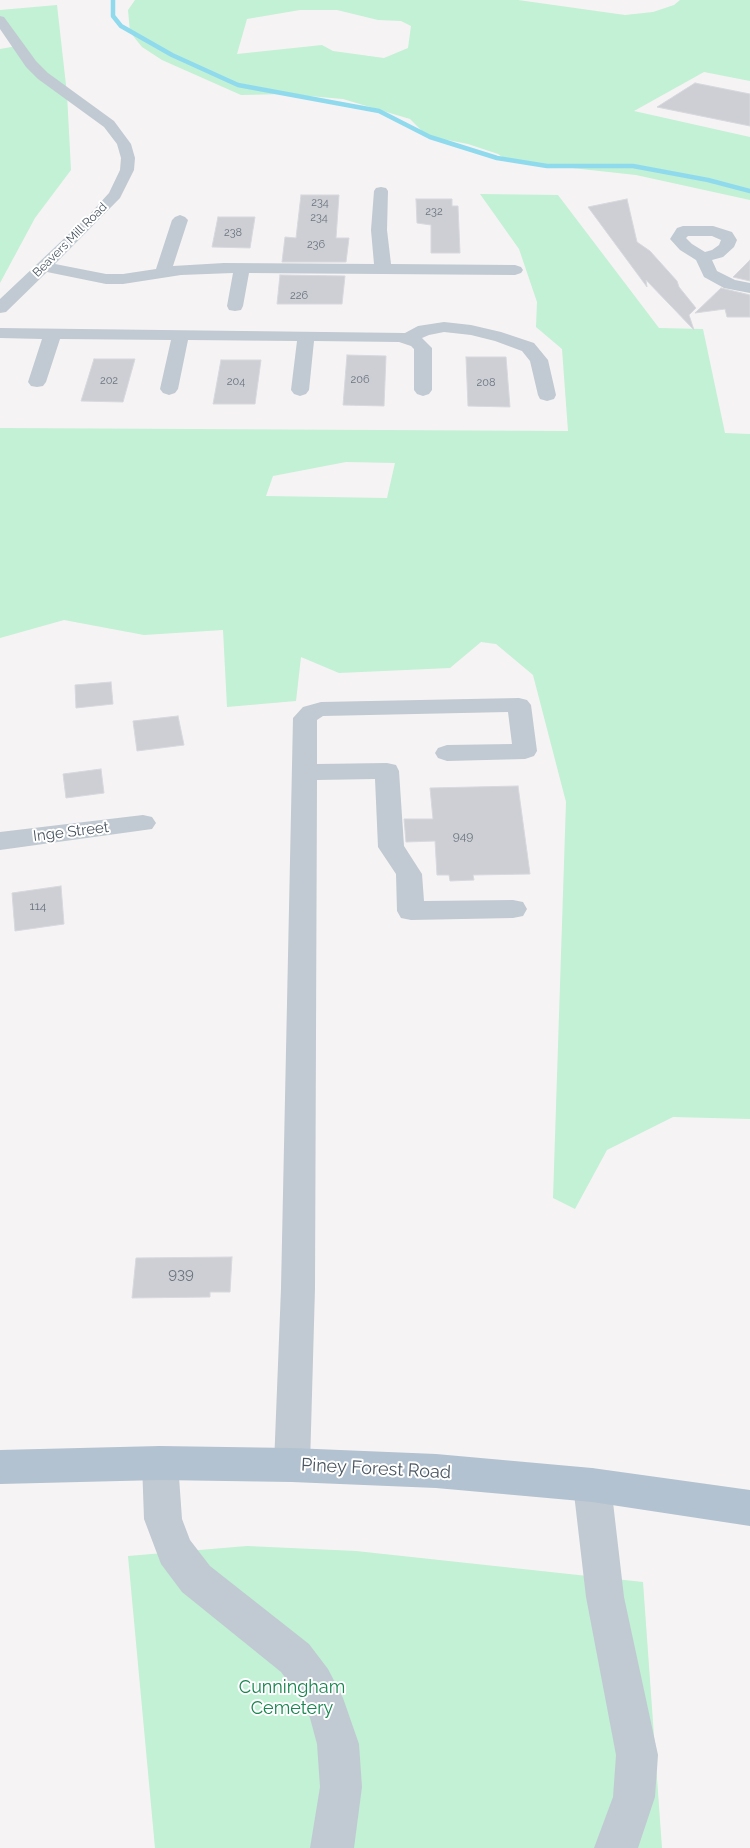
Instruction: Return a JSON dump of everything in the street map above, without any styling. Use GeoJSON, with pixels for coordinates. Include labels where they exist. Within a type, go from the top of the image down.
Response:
{"type":"FeatureCollection","features":[{"type":"Feature","properties":{"kind":"main road","name":"Piney Forest Road"},"geometry":{"type":"LineString","coordinates":[[0,1467],[160,1463],[292,1465],[436,1471],[592,1485],[750,1508]]}},
{"type":"Feature","properties":{"kind":"street","name":"Beavers Mill Road"},"geometry":{"type":"LineString","coordinates":[[0,20],[31,64],[43,76],[110,124],[124,144],[128,158],[127,170],[114,195],[44,266],[2,305]]}},
{"type":"Feature","properties":{"kind":"street"},"geometry":{"type":"LineString","coordinates":[[381,191],[379,230],[383,268]]}},
{"type":"Feature","properties":{"kind":"street"},"geometry":{"type":"LineString","coordinates":[[163,273],[180,220]]}},
{"type":"Feature","properties":{"kind":"street"},"geometry":{"type":"LineString","coordinates":[[703,257],[710,274],[730,284],[750,288]]}},
{"type":"Feature","properties":{"kind":"street"},"geometry":{"type":"LineString","coordinates":[[44,266],[106,279],[144,277],[205,268],[515,270]]}},
{"type":"Feature","properties":{"kind":"street"},"geometry":{"type":"LineString","coordinates":[[235,306],[242,268]]}},
{"type":"Feature","properties":{"kind":"street"},"geometry":{"type":"LineString","coordinates":[[408,338],[424,330],[444,327],[471,330],[501,337],[528,347],[539,360],[546,395]]}},
{"type":"Feature","properties":{"kind":"street"},"geometry":{"type":"LineString","coordinates":[[0,333],[408,338],[417,342],[423,348],[423,390]]}},
{"type":"Feature","properties":{"kind":"street"},"geometry":{"type":"LineString","coordinates":[[37,382],[53,333]]}},
{"type":"Feature","properties":{"kind":"street"},"geometry":{"type":"LineString","coordinates":[[169,389],[181,334]]}},
{"type":"Feature","properties":{"kind":"street"},"geometry":{"type":"LineString","coordinates":[[300,390],[306,336]]}},
{"type":"Feature","properties":{"kind":"street"},"geometry":{"type":"LineString","coordinates":[[292,1465],[298,1288],[304,718],[311,712],[321,709],[519,705],[525,751],[447,753]]}},
{"type":"Feature","properties":{"kind":"street"},"geometry":{"type":"LineString","coordinates":[[304,772],[388,771],[391,847],[409,874],[411,911],[513,909]]}},
{"type":"Feature","properties":{"kind":"street","name":"Inge Street"},"geometry":{"type":"LineString","coordinates":[[0,841],[143,823]]}},
{"type":"Feature","properties":{"kind":"street"},"geometry":{"type":"LineString","coordinates":[[160,1463],[163,1519],[175,1551],[196,1580],[295,1658],[314,1683],[329,1712],[338,1744],[341,1787],[332,1848]]}},
{"type":"Feature","properties":{"kind":"street"},"geometry":{"type":"LineString","coordinates":[[592,1485],[605,1597],[636,1755],[634,1797],[616,1848]]}},
{"type":"Feature","properties":{"kind":"green space"},"geometry":{"type":"Polygon","coordinates":[[[135,0],[518,0],[625,15],[653,12],[674,5],[680,0],[750,0],[750,81],[704,72],[634,111],[750,137],[750,200],[636,175],[508,161],[498,154],[468,144],[427,136],[410,119],[343,99],[286,94],[241,95],[162,60],[142,47],[130,32],[128,10],[135,0]],[[300,10],[247,19],[237,54],[322,45],[333,51],[384,58],[408,48],[411,26],[401,21],[378,20],[337,10],[300,10]]]}},
{"type":"Feature","properties":{"kind":"green space"},"geometry":{"type":"Polygon","coordinates":[[[57,5],[67,94],[71,170],[35,218],[0,283],[0,49],[17,46],[0,20],[0,10],[57,5]]]}},
{"type":"Feature","properties":{"kind":"green space"},"geometry":{"type":"Polygon","coordinates":[[[480,194],[558,195],[659,328],[703,329],[725,433],[750,434],[750,1119],[673,1117],[607,1150],[575,1209],[553,1198],[566,802],[533,675],[496,644],[481,642],[450,668],[339,673],[301,657],[296,701],[227,707],[223,630],[144,635],[64,620],[0,638],[0,428],[568,431],[562,349],[536,327],[537,302],[519,249],[480,194]],[[346,462],[273,476],[266,496],[387,498],[395,463],[346,462]]]}},
{"type":"Feature","properties":{"kind":"green space","name":"Cunningham Cemetery"},"geometry":{"type":"Polygon","coordinates":[[[247,1546],[356,1551],[643,1582],[662,1848],[155,1848],[128,1556],[247,1546]]]}},
{"type":"Feature","properties":{"kind":"building"},"geometry":{"type":"Polygon","coordinates":[[[695,83],[750,94],[750,126],[657,107],[695,83]]]}},
{"type":"Feature","properties":{"kind":"building"},"geometry":{"type":"Polygon","coordinates":[[[301,195],[339,195],[336,238],[349,238],[346,262],[282,262],[285,237],[296,238],[301,195]]]}},
{"type":"Feature","properties":{"kind":"building"},"geometry":{"type":"Polygon","coordinates":[[[416,199],[452,199],[452,206],[458,206],[460,253],[431,253],[431,225],[417,223],[416,199]]]}},
{"type":"Feature","properties":{"kind":"building"},"geometry":{"type":"Polygon","coordinates":[[[627,199],[637,242],[650,251],[677,281],[679,287],[696,308],[689,315],[694,330],[646,280],[647,287],[588,207],[627,199]]]}},
{"type":"Feature","properties":{"kind":"building"},"geometry":{"type":"Polygon","coordinates":[[[218,217],[255,217],[250,248],[212,247],[218,217]]]}},
{"type":"Feature","properties":{"kind":"building"},"geometry":{"type":"Polygon","coordinates":[[[750,260],[750,281],[733,277],[750,260]]]}},
{"type":"Feature","properties":{"kind":"building"},"geometry":{"type":"Polygon","coordinates":[[[280,275],[345,276],[342,304],[277,304],[280,275]]]}},
{"type":"Feature","properties":{"kind":"building"},"geometry":{"type":"Polygon","coordinates":[[[721,288],[750,295],[750,317],[727,317],[725,309],[695,313],[721,288]]]}},
{"type":"Feature","properties":{"kind":"building"},"geometry":{"type":"Polygon","coordinates":[[[347,355],[386,356],[384,406],[343,405],[347,355]]]}},
{"type":"Feature","properties":{"kind":"building"},"geometry":{"type":"Polygon","coordinates":[[[466,357],[506,357],[510,407],[468,406],[466,357]]]}},
{"type":"Feature","properties":{"kind":"building"},"geometry":{"type":"Polygon","coordinates":[[[94,359],[135,359],[123,402],[81,401],[94,359]]]}},
{"type":"Feature","properties":{"kind":"building"},"geometry":{"type":"Polygon","coordinates":[[[221,360],[261,360],[255,404],[213,404],[221,360]]]}},
{"type":"Feature","properties":{"kind":"building"},"geometry":{"type":"Polygon","coordinates":[[[111,682],[113,704],[76,708],[75,685],[111,682]]]}},
{"type":"Feature","properties":{"kind":"building"},"geometry":{"type":"Polygon","coordinates":[[[178,716],[184,745],[137,751],[133,721],[178,716]]]}},
{"type":"Feature","properties":{"kind":"building"},"geometry":{"type":"Polygon","coordinates":[[[101,769],[104,793],[66,798],[63,774],[101,769]]]}},
{"type":"Feature","properties":{"kind":"building"},"geometry":{"type":"Polygon","coordinates":[[[518,786],[530,874],[473,875],[474,880],[450,881],[449,875],[437,875],[435,841],[406,842],[404,819],[433,819],[430,788],[518,786]]]}},
{"type":"Feature","properties":{"kind":"building"},"geometry":{"type":"Polygon","coordinates":[[[61,886],[64,924],[15,931],[12,893],[61,886]]]}},
{"type":"Feature","properties":{"kind":"building"},"geometry":{"type":"Polygon","coordinates":[[[232,1257],[230,1292],[210,1292],[210,1297],[132,1298],[136,1258],[232,1257]]]}},
{"type":"Feature","properties":{"kind":"waterway"},"geometry":{"type":"LineString","coordinates":[[113,0],[113,16],[121,26],[172,55],[238,85],[379,111],[430,137],[497,158],[547,166],[633,166],[708,180],[750,191]]}}]}
